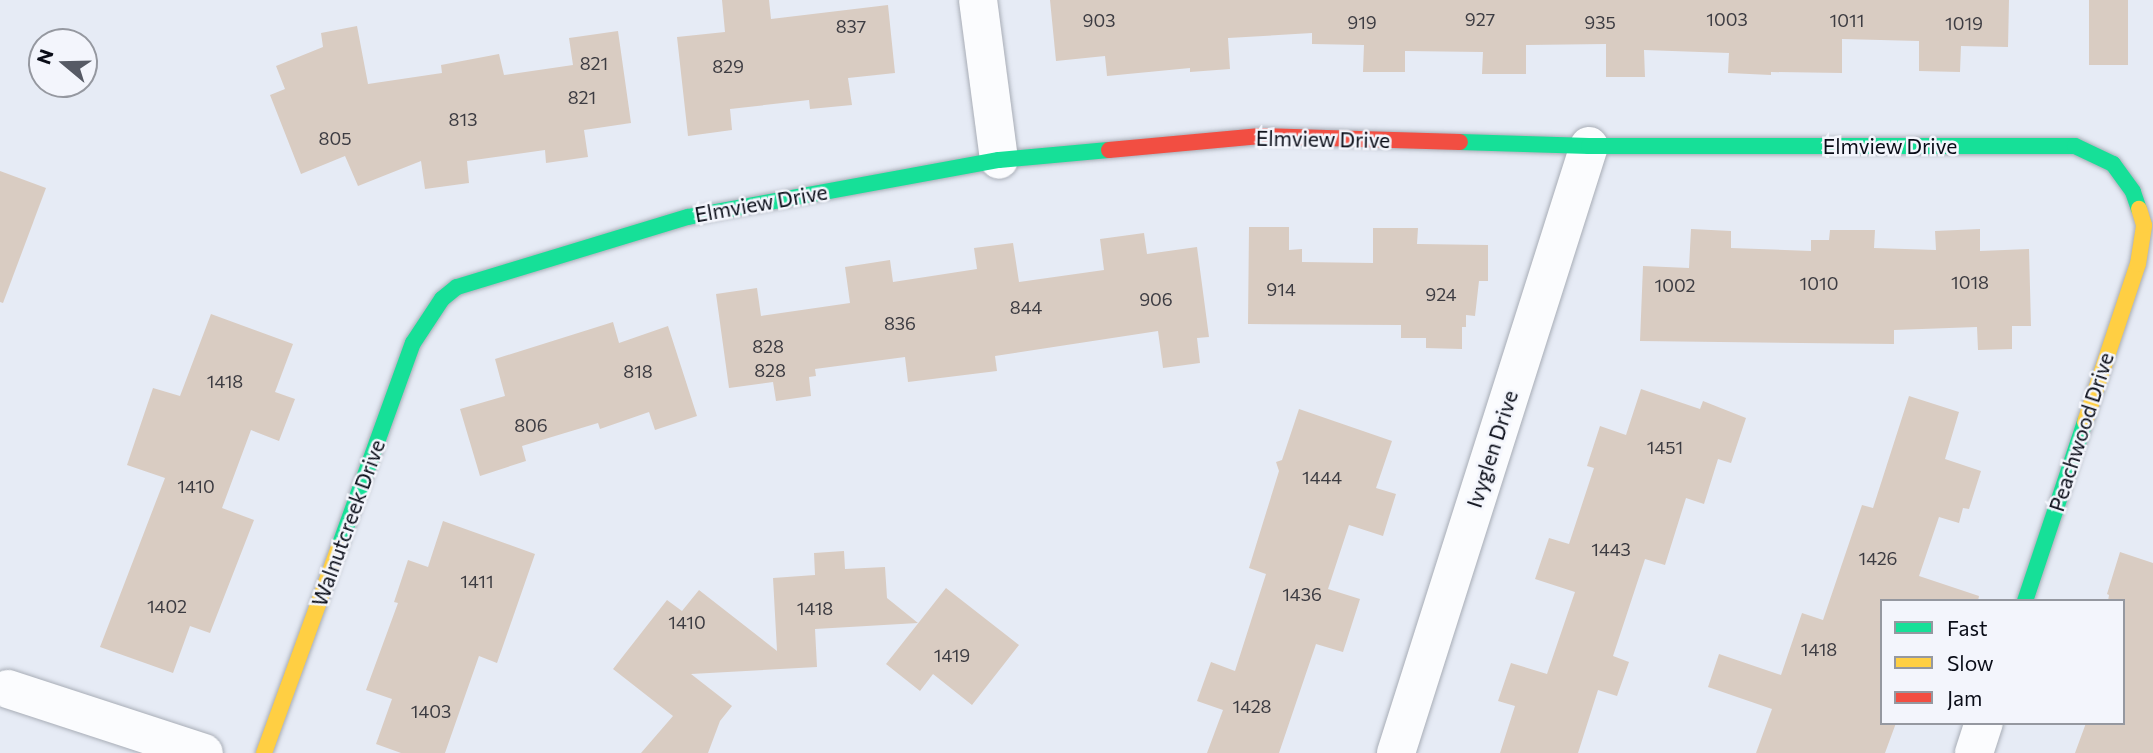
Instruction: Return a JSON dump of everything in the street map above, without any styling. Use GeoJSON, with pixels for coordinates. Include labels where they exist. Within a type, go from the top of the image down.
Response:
{"type":"FeatureCollection","features":[{"type":"Feature","properties":{"kind":"street"},"geometry":{"type":"LineString","coordinates":[[978,0],[999,160]]}},
{"type":"Feature","properties":{"kind":"street","name":"Elmview Drive"},"geometry":{"type":"LineString","coordinates":[[442,299],[457,287],[688,217],[999,160],[1260,136],[1589,146],[2075,146],[2113,164],[2133,191],[2144,225],[2138,264]]}},
{"type":"Feature","properties":{"kind":"street","name":"Ivyglen Drive"},"geometry":{"type":"LineString","coordinates":[[1396,753],[1589,146]]}},
{"type":"Feature","properties":{"kind":"street","name":"Peachwood Drive"},"geometry":{"type":"LineString","coordinates":[[2026,599],[2138,264]]}},
{"type":"Feature","properties":{"kind":"street","name":"Walnutcreek Drive"},"geometry":{"type":"LineString","coordinates":[[264,753],[413,342],[442,299]]}},
{"type":"Feature","properties":{"kind":"street"},"geometry":{"type":"LineString","coordinates":[[8,689],[204,753]]}},
{"type":"Feature","properties":{"kind":"street"},"geometry":{"type":"LineString","coordinates":[[1974,753],[1983,725]]}},
{"type":"Feature","properties":{"kind":"building"},"geometry":{"type":"Polygon","coordinates":[[[722,0],[769,0],[771,19],[888,5],[895,73],[848,78],[852,105],[810,109],[809,100],[730,109],[732,130],[688,136],[677,37],[725,32],[722,0]]]}},
{"type":"Feature","properties":{"kind":"building"},"geometry":{"type":"Polygon","coordinates":[[[1050,0],[2009,0],[2008,47],[1961,46],[1960,72],[1919,71],[1919,41],[1842,39],[1842,73],[1771,72],[1771,75],[1728,73],[1729,53],[1644,50],[1645,77],[1606,77],[1606,44],[1526,45],[1526,74],[1482,74],[1483,52],[1405,51],[1405,72],[1363,72],[1364,45],[1312,44],[1312,33],[1228,38],[1230,69],[1190,72],[1190,68],[1107,76],[1105,56],[1056,61],[1050,0]]]}},
{"type":"Feature","properties":{"kind":"building"},"geometry":{"type":"Polygon","coordinates":[[[2089,0],[2128,0],[2128,65],[2089,65],[2089,0]]]}},
{"type":"Feature","properties":{"kind":"building"},"geometry":{"type":"Polygon","coordinates":[[[357,26],[368,84],[442,73],[441,65],[499,54],[504,75],[573,65],[569,38],[618,31],[631,123],[584,130],[588,157],[546,163],[545,150],[467,161],[469,183],[425,189],[421,161],[358,186],[345,156],[301,174],[270,95],[285,89],[276,66],[323,47],[321,33],[357,26]]]}},
{"type":"Feature","properties":{"kind":"building"},"geometry":{"type":"Polygon","coordinates":[[[0,171],[46,188],[3,303],[0,302],[0,171]]]}},
{"type":"Feature","properties":{"kind":"building"},"geometry":{"type":"Polygon","coordinates":[[[1249,227],[1289,227],[1289,250],[1302,249],[1302,262],[1373,263],[1373,228],[1418,228],[1417,244],[1488,245],[1488,281],[1479,281],[1475,316],[1466,315],[1466,327],[1462,327],[1462,349],[1426,348],[1426,338],[1401,338],[1401,325],[1248,324],[1249,227]]]}},
{"type":"Feature","properties":{"kind":"building"},"geometry":{"type":"Polygon","coordinates":[[[1691,229],[1731,231],[1731,248],[1811,251],[1811,240],[1829,240],[1830,230],[1875,230],[1874,248],[1936,250],[1935,231],[1980,229],[1980,251],[2029,249],[2031,326],[2012,326],[2012,349],[1978,350],[1977,327],[1894,330],[1894,344],[1640,341],[1643,266],[1689,268],[1691,229]]]}},
{"type":"Feature","properties":{"kind":"building"},"geometry":{"type":"Polygon","coordinates":[[[1144,233],[1147,254],[1197,247],[1209,337],[1197,338],[1200,363],[1163,368],[1158,331],[995,356],[997,371],[908,382],[905,357],[815,369],[816,376],[809,377],[811,396],[776,401],[773,382],[729,388],[716,294],[757,288],[761,316],[850,303],[845,267],[890,260],[893,282],[977,269],[974,248],[1013,243],[1019,282],[1104,270],[1100,239],[1144,233]]]}},
{"type":"Feature","properties":{"kind":"building"},"geometry":{"type":"Polygon","coordinates":[[[211,314],[293,344],[275,392],[295,399],[279,441],[251,430],[222,508],[254,520],[210,633],[190,626],[173,673],[100,647],[165,478],[127,465],[153,388],[180,396],[211,314]]]}},
{"type":"Feature","properties":{"kind":"building"},"geometry":{"type":"Polygon","coordinates":[[[613,322],[619,343],[668,326],[697,416],[655,430],[649,412],[600,429],[598,423],[522,446],[526,461],[480,476],[460,409],[505,396],[495,359],[613,322]]]}},
{"type":"Feature","properties":{"kind":"building"},"geometry":{"type":"Polygon","coordinates":[[[1641,389],[1700,409],[1703,401],[1746,418],[1731,463],[1718,459],[1704,504],[1686,498],[1665,565],[1645,559],[1613,656],[1629,662],[1617,696],[1598,690],[1578,753],[1500,753],[1515,706],[1498,701],[1511,663],[1547,674],[1575,592],[1535,579],[1549,538],[1569,544],[1594,468],[1587,466],[1600,426],[1626,435],[1641,389]]]}},
{"type":"Feature","properties":{"kind":"building"},"geometry":{"type":"Polygon","coordinates":[[[1909,396],[1959,412],[1945,459],[1981,471],[1969,509],[1963,508],[1959,523],[1939,517],[1919,576],[1979,596],[1978,599],[1880,599],[1880,725],[1895,725],[1885,753],[1756,753],[1772,709],[1708,687],[1719,654],[1781,675],[1802,613],[1823,620],[1862,505],[1873,508],[1909,396]]]}},
{"type":"Feature","properties":{"kind":"building"},"geometry":{"type":"Polygon","coordinates":[[[1299,409],[1392,441],[1376,488],[1396,494],[1383,536],[1349,525],[1328,589],[1360,599],[1343,652],[1316,644],[1279,753],[1207,753],[1223,710],[1197,701],[1211,662],[1235,671],[1266,574],[1249,568],[1279,471],[1276,462],[1282,460],[1299,409]]]}},
{"type":"Feature","properties":{"kind":"building"},"geometry":{"type":"Polygon","coordinates":[[[443,521],[535,554],[497,663],[479,656],[445,753],[401,753],[376,744],[392,699],[366,690],[398,603],[394,602],[408,560],[428,567],[443,521]]]}},
{"type":"Feature","properties":{"kind":"building"},"geometry":{"type":"Polygon","coordinates":[[[844,551],[845,569],[885,567],[887,598],[918,623],[815,629],[817,667],[691,674],[732,706],[720,721],[708,753],[641,753],[673,716],[613,669],[667,600],[682,611],[699,590],[777,651],[773,578],[815,575],[814,553],[844,551]]]}},
{"type":"Feature","properties":{"kind":"building"},"geometry":{"type":"Polygon","coordinates":[[[2120,552],[2153,563],[2153,753],[2075,753],[2085,725],[2125,725],[2125,599],[2108,599],[2107,594],[2120,552]]]}},
{"type":"Feature","properties":{"kind":"building"},"geometry":{"type":"Polygon","coordinates":[[[946,588],[1019,645],[972,705],[933,674],[920,691],[886,664],[946,588]]]}},
{"type":"Feature","properties":{"kind":"traffic: fast"},"geometry":{"type":"LineString","coordinates":[[1460,142],[1589,146],[2075,146],[2113,164],[2133,192],[2139,209]]}},
{"type":"Feature","properties":{"kind":"traffic: fast"},"geometry":{"type":"LineString","coordinates":[[339,547],[413,343],[442,299],[457,287],[688,217],[999,160],[1109,150]]}},
{"type":"Feature","properties":{"kind":"traffic: fast"},"geometry":{"type":"LineString","coordinates":[[2026,599],[2085,422]]}},
{"type":"Feature","properties":{"kind":"traffic: slow"},"geometry":{"type":"LineString","coordinates":[[2085,422],[2138,264],[2144,225],[2139,209]]}},
{"type":"Feature","properties":{"kind":"traffic: slow"},"geometry":{"type":"LineString","coordinates":[[264,753],[339,547]]}},
{"type":"Feature","properties":{"kind":"traffic: jam"},"geometry":{"type":"LineString","coordinates":[[1109,150],[1260,136],[1460,142]]}}]}
